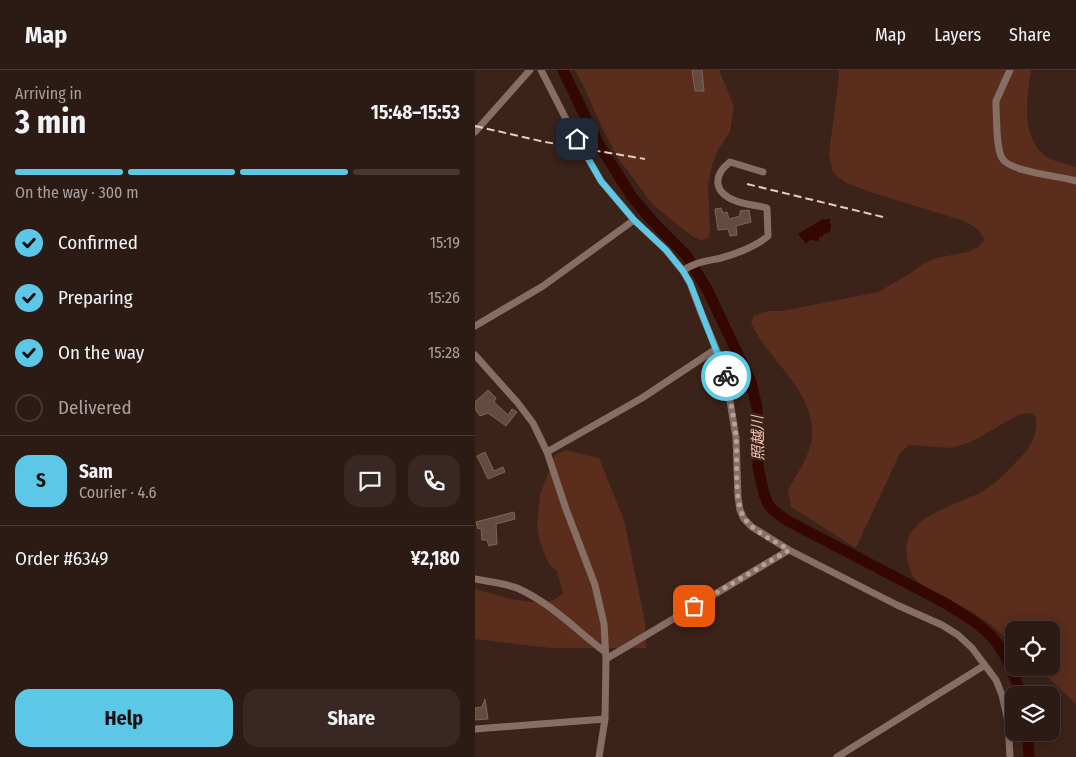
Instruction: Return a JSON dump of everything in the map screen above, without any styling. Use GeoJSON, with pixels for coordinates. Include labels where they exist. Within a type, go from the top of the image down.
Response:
{"type":"FeatureCollection","features":[{"type":"Feature","properties":{"kind":"street"},"geometry":{"type":"LineString","coordinates":[[475,132],[530,70]]}},
{"type":"Feature","properties":{"kind":"street"},"geometry":{"type":"LineString","coordinates":[[541,70],[566,120],[601,181],[634,220],[686,269],[725,370],[736,438],[738,497],[744,519],[752,527],[789,550],[897,605],[942,625],[972,648],[996,680],[1002,695],[1008,721],[1010,757]]}},
{"type":"Feature","properties":{"kind":"street"},"geometry":{"type":"LineString","coordinates":[[1010,70],[996,101],[1001,158],[1015,168],[1076,181]]}},
{"type":"Feature","properties":{"kind":"street"},"geometry":{"type":"LineString","coordinates":[[686,269],[704,261],[722,258],[763,241],[769,236],[767,208],[735,201],[725,195],[718,187],[717,180],[721,169],[730,162],[763,172]]}},
{"type":"Feature","properties":{"kind":"street"},"geometry":{"type":"LineString","coordinates":[[475,326],[543,286],[634,220]]}},
{"type":"Feature","properties":{"kind":"street"},"geometry":{"type":"LineString","coordinates":[[547,452],[642,398],[716,349]]}},
{"type":"Feature","properties":{"kind":"street"},"geometry":{"type":"LineString","coordinates":[[475,356],[517,402],[533,423],[547,452],[600,601],[606,656],[605,719],[599,757]]}},
{"type":"Feature","properties":{"kind":"street"},"geometry":{"type":"LineString","coordinates":[[606,656],[789,550]]}},
{"type":"Feature","properties":{"kind":"street"},"geometry":{"type":"LineString","coordinates":[[475,579],[515,588],[534,597],[557,612],[606,656]]}},
{"type":"Feature","properties":{"kind":"street"},"geometry":{"type":"LineString","coordinates":[[837,757],[985,665]]}},
{"type":"Feature","properties":{"kind":"street"},"geometry":{"type":"LineString","coordinates":[[475,729],[605,719]]}},
{"type":"Feature","properties":{"kind":"shaded area"},"geometry":{"type":"Polygon","coordinates":[[[575,70],[719,70],[734,106],[730,132],[718,150],[712,165],[708,185],[710,231],[708,238],[701,240],[692,236],[653,205],[618,158],[575,70]]]}},
{"type":"Feature","properties":{"kind":"shaded area"},"geometry":{"type":"Polygon","coordinates":[[[839,70],[1031,70],[1027,117],[1033,140],[1038,149],[1047,157],[1076,167],[1076,704],[1060,689],[1060,686],[1057,686],[1046,676],[1060,676],[1060,621],[1005,621],[1005,637],[978,616],[918,582],[911,571],[907,558],[907,544],[912,532],[920,523],[931,515],[983,491],[1001,477],[1022,456],[1029,447],[1036,430],[1036,417],[1034,415],[1027,413],[1018,415],[971,442],[951,448],[909,445],[900,453],[856,548],[791,507],[788,491],[809,450],[812,435],[811,419],[806,404],[798,390],[768,350],[751,323],[754,316],[768,311],[782,311],[878,292],[923,264],[936,258],[968,252],[978,247],[984,240],[978,230],[961,220],[873,193],[847,183],[837,176],[832,170],[829,153],[839,70]]]}},
{"type":"Feature","properties":{"kind":"shaded area"},"geometry":{"type":"Polygon","coordinates":[[[829,218],[831,221],[829,222],[831,225],[830,232],[819,237],[819,241],[810,240],[806,244],[798,234],[823,219],[829,218]]]}},
{"type":"Feature","properties":{"kind":"shaded area"},"geometry":{"type":"Polygon","coordinates":[[[566,450],[599,458],[624,520],[645,622],[646,648],[551,648],[475,639],[475,589],[521,601],[533,602],[545,602],[555,599],[563,593],[557,571],[549,564],[540,543],[537,524],[540,494],[555,455],[566,450]]]}},
{"type":"Feature","properties":{"kind":"building"},"geometry":{"type":"Polygon","coordinates":[[[692,70],[702,70],[704,91],[695,91],[692,70]]]}},
{"type":"Feature","properties":{"kind":"building"},"geometry":{"type":"Polygon","coordinates":[[[721,208],[723,213],[727,212],[729,219],[740,216],[740,211],[749,210],[751,222],[736,226],[737,235],[730,236],[728,229],[718,230],[715,209],[721,208]]]}},
{"type":"Feature","properties":{"kind":"building"},"geometry":{"type":"Polygon","coordinates":[[[488,390],[496,398],[494,402],[508,415],[512,409],[517,412],[506,426],[488,413],[480,416],[475,409],[475,402],[488,390]]]}},
{"type":"Feature","properties":{"kind":"building"},"geometry":{"type":"Polygon","coordinates":[[[485,452],[494,471],[503,467],[505,472],[488,479],[477,456],[485,452]]]}},
{"type":"Feature","properties":{"kind":"building"},"geometry":{"type":"Polygon","coordinates":[[[514,512],[515,519],[496,524],[497,544],[489,546],[487,540],[482,540],[481,528],[478,529],[476,522],[514,512]]]}},
{"type":"Feature","properties":{"kind":"building"},"geometry":{"type":"Polygon","coordinates":[[[485,699],[488,719],[475,720],[475,708],[482,707],[485,699]]]}},
{"type":"Feature","properties":{"kind":"waterway","name":"照越川"},"geometry":{"type":"LineString","coordinates":[[563,70],[597,141],[632,197],[655,224],[686,255],[707,289],[751,382],[757,408],[758,467],[768,504],[788,521],[943,602],[976,623],[998,644],[1018,686]]}},
{"type":"Feature","properties":{"kind":"waterway","name":"照越川"},"geometry":{"type":"LineString","coordinates":[[1028,741],[1029,757]]}},
{"type":"Feature","properties":{"kind":"railway"},"geometry":{"type":"LineString","coordinates":[[475,126],[545,142],[645,159]]}},
{"type":"Feature","properties":{"kind":"railway"},"geometry":{"type":"LineString","coordinates":[[747,184],[887,218]]}},
{"type":"Feature","properties":{"kind":"way so far"},"geometry":{"type":"LineString","coordinates":[[694,606],[789,550],[752,527],[744,519],[740,510],[736,438],[726,376]]}},
{"type":"Feature","properties":{"kind":"route"},"geometry":{"type":"LineString","coordinates":[[577,139],[601,181],[634,220],[666,250],[683,271],[690,283],[726,376]]}}]}
